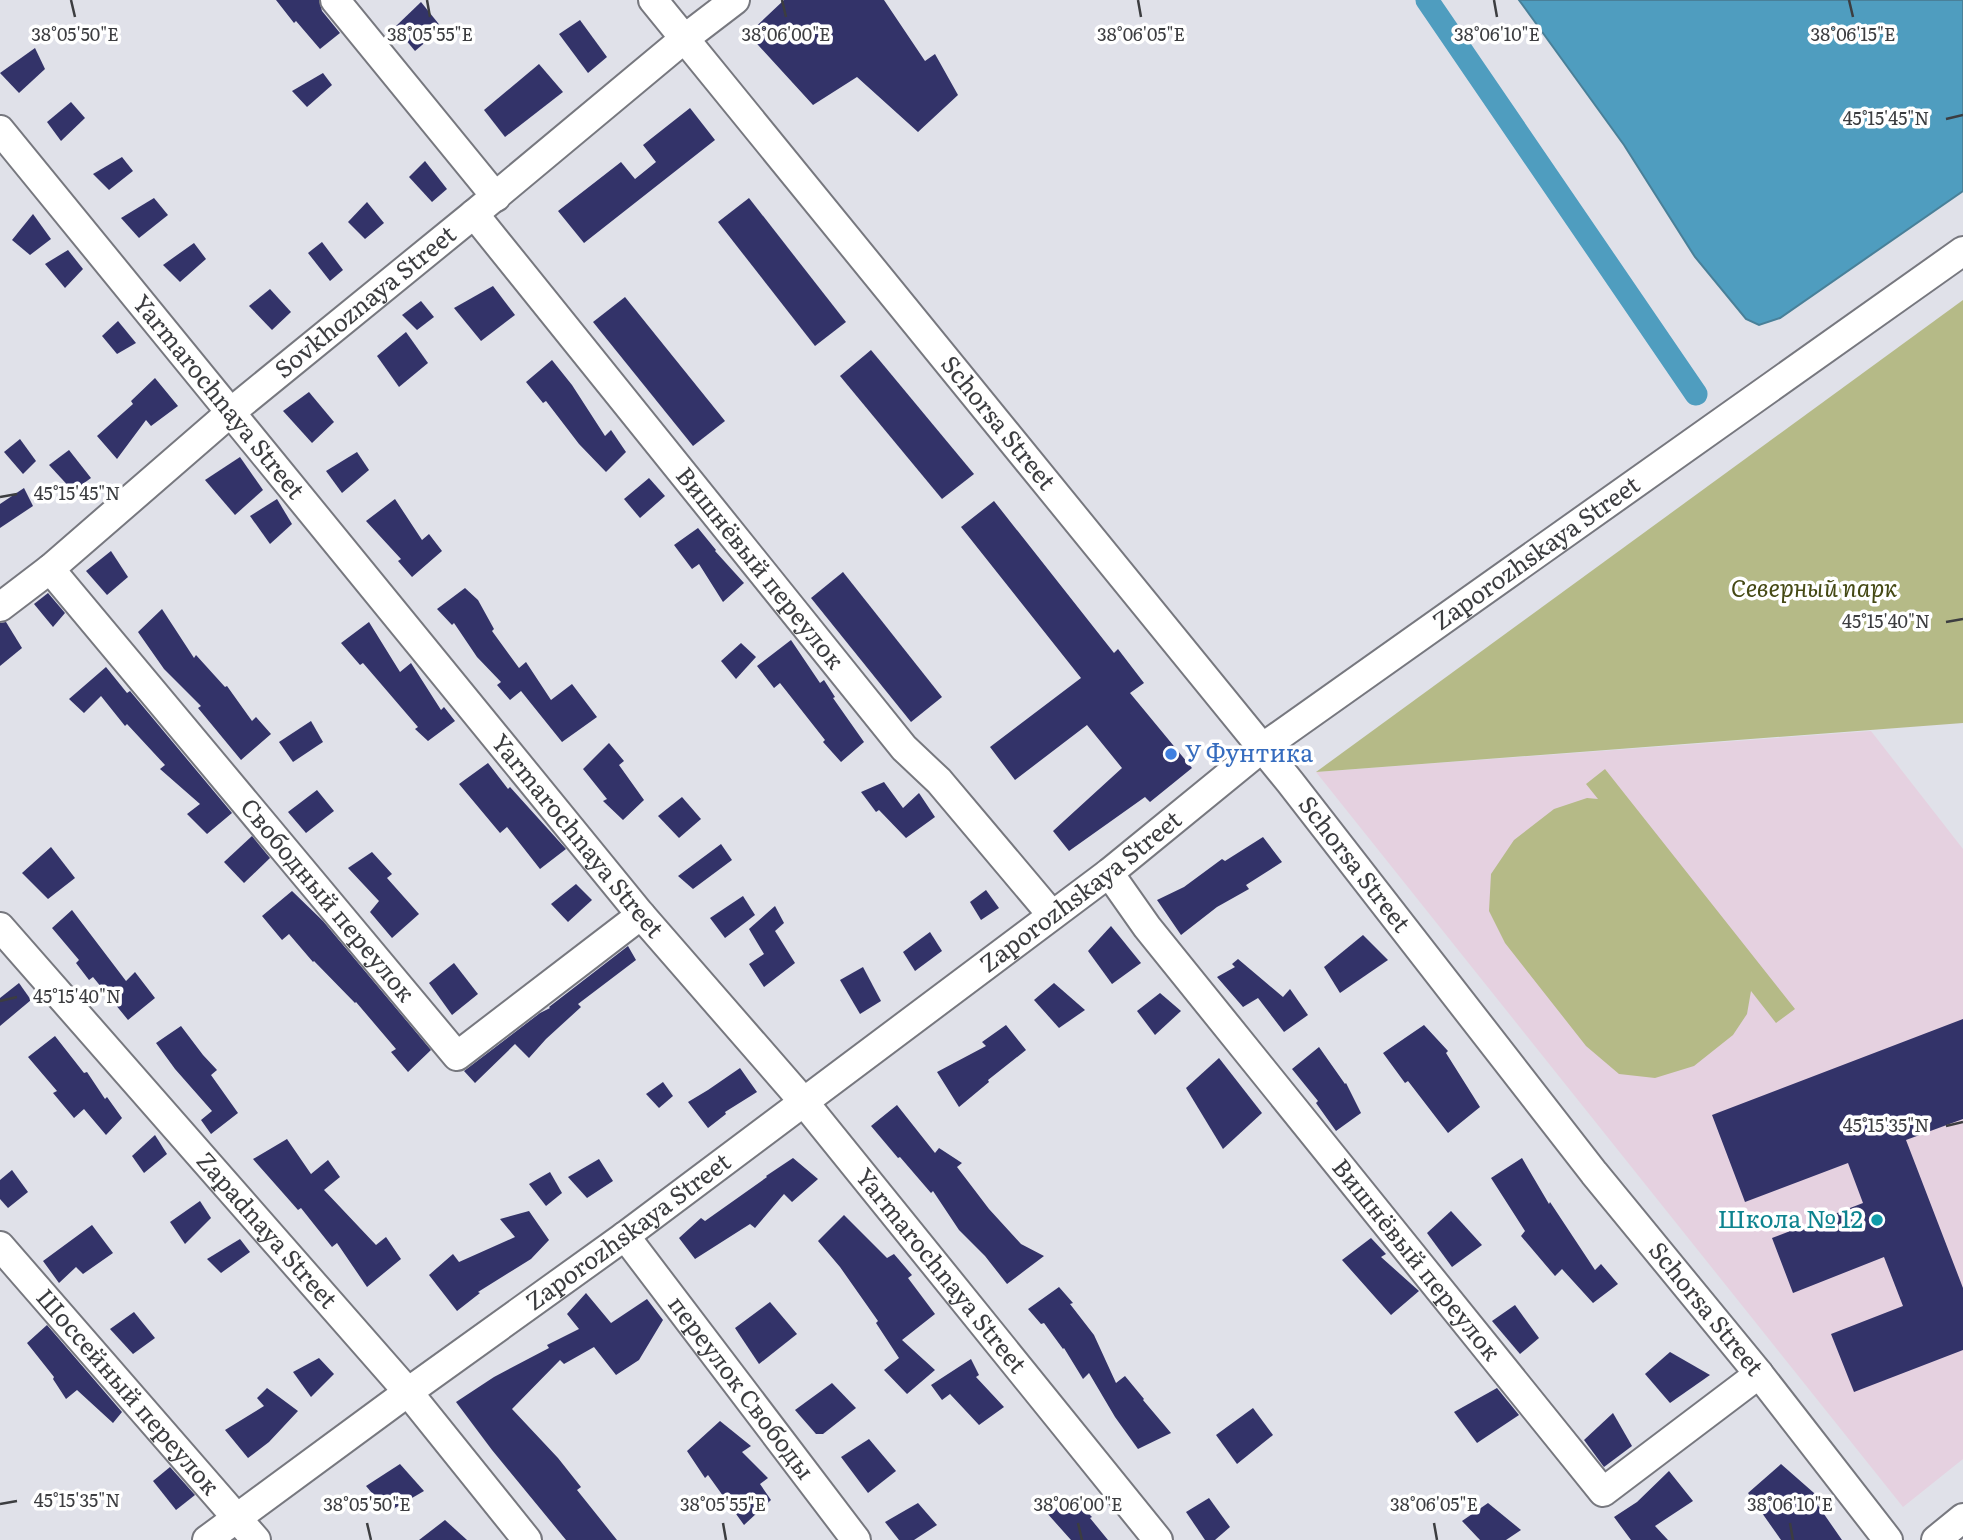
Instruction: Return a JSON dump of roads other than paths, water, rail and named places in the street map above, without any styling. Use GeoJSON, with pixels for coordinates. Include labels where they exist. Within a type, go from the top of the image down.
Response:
{"type":"FeatureCollection","features":[{"type":"Feature","properties":{"kind":"street"},"geometry":{"type":"LineString","coordinates":[[335,0],[496,197]]}},
{"type":"Feature","properties":{"kind":"street","name":"Schorsa Street"},"geometry":{"type":"LineString","coordinates":[[653,0],[1262,748],[1594,1173],[1759,1374],[1888,1540]]}},
{"type":"Feature","properties":{"kind":"street","name":"Sovkhoznaya Street"},"geometry":{"type":"LineString","coordinates":[[0,607],[50,569],[231,412],[735,0]]}},
{"type":"Feature","properties":{"kind":"street","name":"Yarmarochnaya Street"},"geometry":{"type":"LineString","coordinates":[[0,130],[640,915],[803,1101],[1158,1540]]}},
{"type":"Feature","properties":{"kind":"street","name":"Вишнёвый переулок"},"geometry":{"type":"LineString","coordinates":[[474,215],[904,748],[939,781],[1052,915]]}},
{"type":"Feature","properties":{"kind":"street","name":"Zaporozhskaya Street"},"geometry":{"type":"LineString","coordinates":[[207,1540],[625,1236],[1109,873],[1262,748],[1963,251]]}},
{"type":"Feature","properties":{"kind":"street","name":"Свободный переулок"},"geometry":{"type":"LineString","coordinates":[[50,569],[457,1056],[640,915]]}},
{"type":"Feature","properties":{"kind":"street","name":"Вишнёвый переулок"},"geometry":{"type":"LineString","coordinates":[[1109,873],[1156,937],[1603,1492],[1759,1374]]}},
{"type":"Feature","properties":{"kind":"street","name":"Zapadnaya Street"},"geometry":{"type":"LineString","coordinates":[[0,927],[408,1392],[527,1540]]}},
{"type":"Feature","properties":{"kind":"street","name":"переулок Свободы"},"geometry":{"type":"LineString","coordinates":[[625,1236],[856,1540]]}},
{"type":"Feature","properties":{"kind":"street","name":"Шоссейный переулок"},"geometry":{"type":"LineString","coordinates":[[0,1246],[256,1540]]}},
{"type":"Feature","properties":{"kind":"street"},"geometry":{"type":"LineString","coordinates":[[1936,1540],[1963,1518]]}},
{"type":"Feature","properties":{"kind":"water"},"geometry":{"type":"Polygon","coordinates":[[[1519,0],[1963,0],[1963,191],[1780,318],[1759,325],[1746,319],[1695,257],[1624,145],[1519,0]]]}},
{"type":"Feature","properties":{"kind":"waterway"},"geometry":{"type":"LineString","coordinates":[[1427,0],[1696,394]]}},
{"type":"Feature","properties":{"kind":"place","name":"У Фунтика"},"geometry":{"type":"Point","coordinates":[1171,754]}},
{"type":"Feature","properties":{"kind":"place","name":"Школа № 12"},"geometry":{"type":"Point","coordinates":[1877,1220]}},
{"type":"Feature","properties":{"kind":"park label","name":"Северный парк"},"geometry":{"type":"Point","coordinates":[1814,589]}}]}
